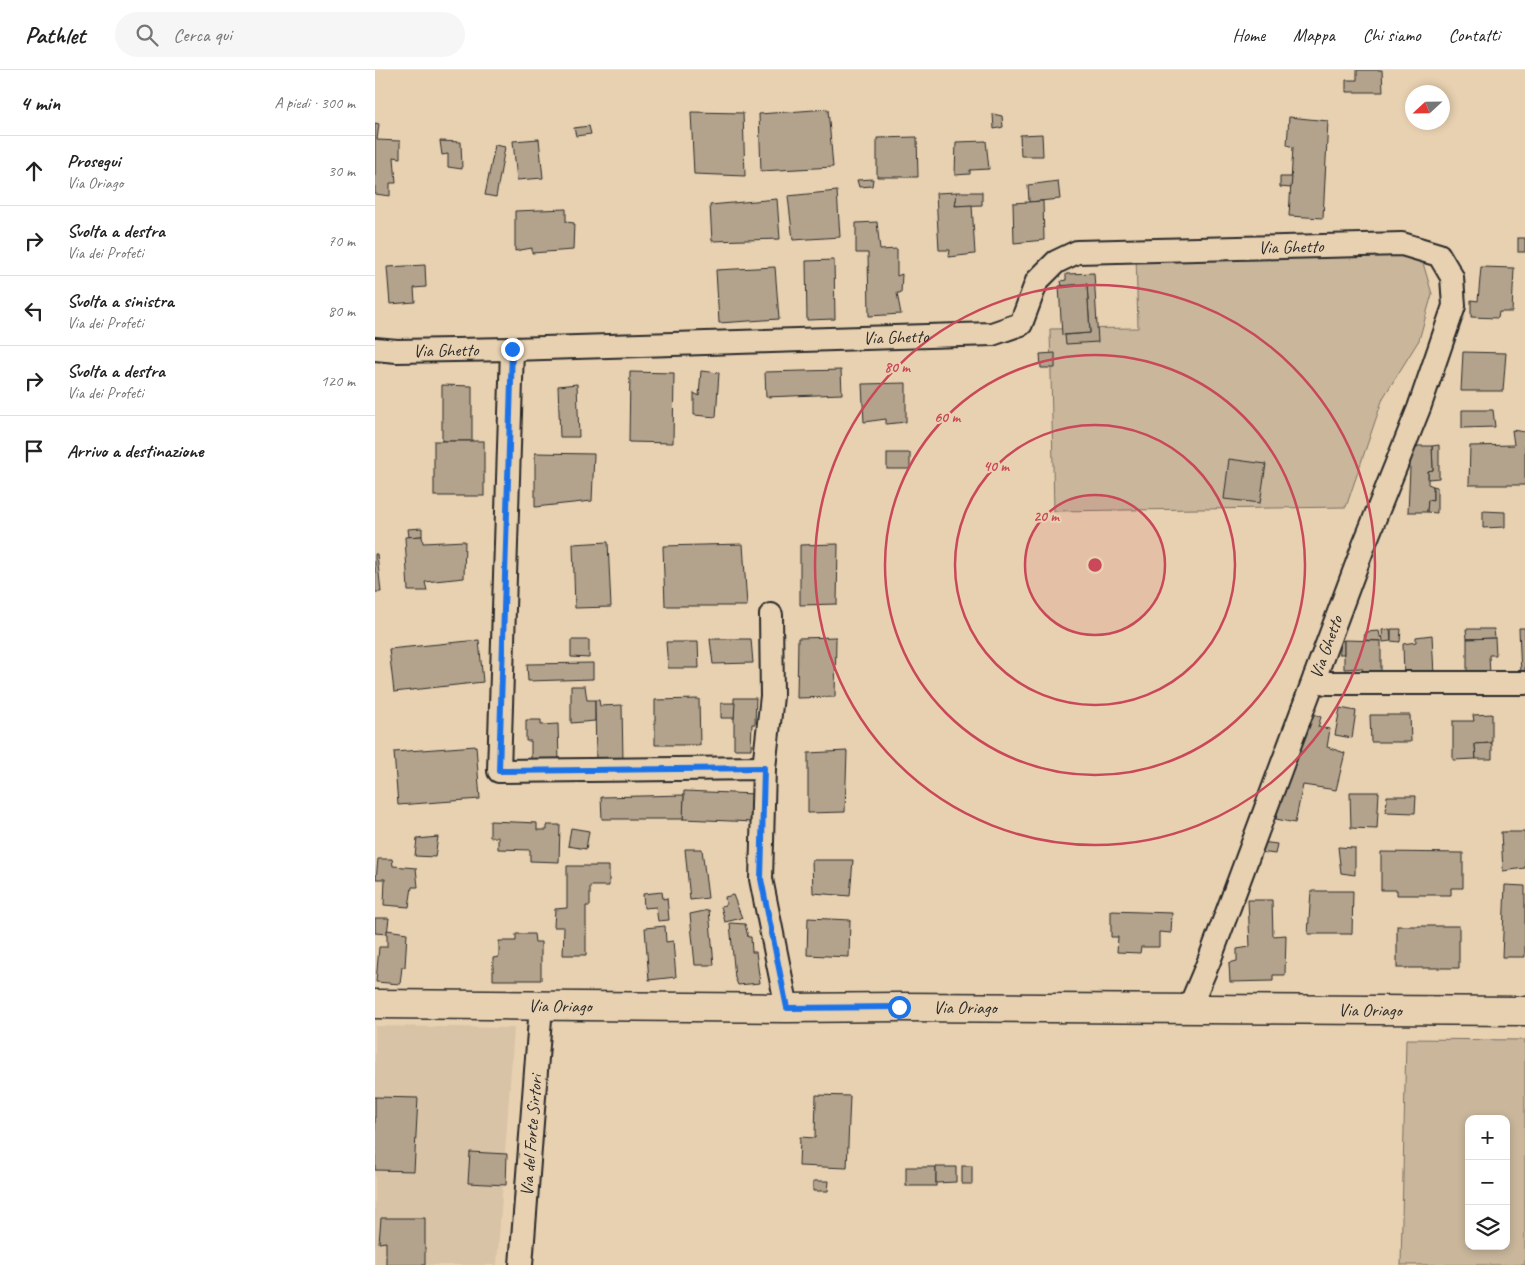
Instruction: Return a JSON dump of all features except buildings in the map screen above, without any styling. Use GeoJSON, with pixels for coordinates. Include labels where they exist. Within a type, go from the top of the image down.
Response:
{"type":"FeatureCollection","features":[{"type":"Feature","properties":{"kind":"street","name":"Via Ghetto"},"geometry":{"type":"LineString","coordinates":[[375,349],[397,351],[512,349],[991,334],[1021,324],[1037,281],[1056,262],[1077,252],[1402,244],[1439,255],[1452,277],[1454,306],[1419,408],[1364,546],[1213,951],[1193,999],[1191,1009]]}},
{"type":"Feature","properties":{"kind":"street"},"geometry":{"type":"LineString","coordinates":[[512,349],[499,771],[764,768]]}},
{"type":"Feature","properties":{"kind":"street"},"geometry":{"type":"LineString","coordinates":[[771,615],[773,696],[764,768],[761,879],[787,1008]]}},
{"type":"Feature","properties":{"kind":"street"},"geometry":{"type":"LineString","coordinates":[[1315,677],[1326,684],[1525,683]]}},
{"type":"Feature","properties":{"kind":"street","name":"Via Oriago"},"geometry":{"type":"LineString","coordinates":[[375,1004],[1525,1011]]}},
{"type":"Feature","properties":{"kind":"street","name":"Via del Forte Sirtori"},"geometry":{"type":"LineString","coordinates":[[521,1265],[541,1006]]}},
{"type":"Feature","properties":{"kind":"shaded area"},"geometry":{"type":"Polygon","coordinates":[[[1396,250],[1423,263],[1432,294],[1419,340],[1383,398],[1346,507],[1054,511],[1050,329],[1138,328],[1136,255],[1396,250]]]}},
{"type":"Feature","properties":{"kind":"shaded area"},"geometry":{"type":"Polygon","coordinates":[[[375,1026],[514,1028],[497,1265],[375,1265],[375,1026]]]}},
{"type":"Feature","properties":{"kind":"shaded area"},"geometry":{"type":"Polygon","coordinates":[[[1406,1039],[1525,1040],[1525,1265],[1401,1265],[1406,1039]]]}},
{"type":"Feature","properties":{"kind":"route"},"geometry":{"type":"LineString","coordinates":[[512,349],[499,771],[764,768],[761,879],[787,1008],[899,1007]]}}]}
